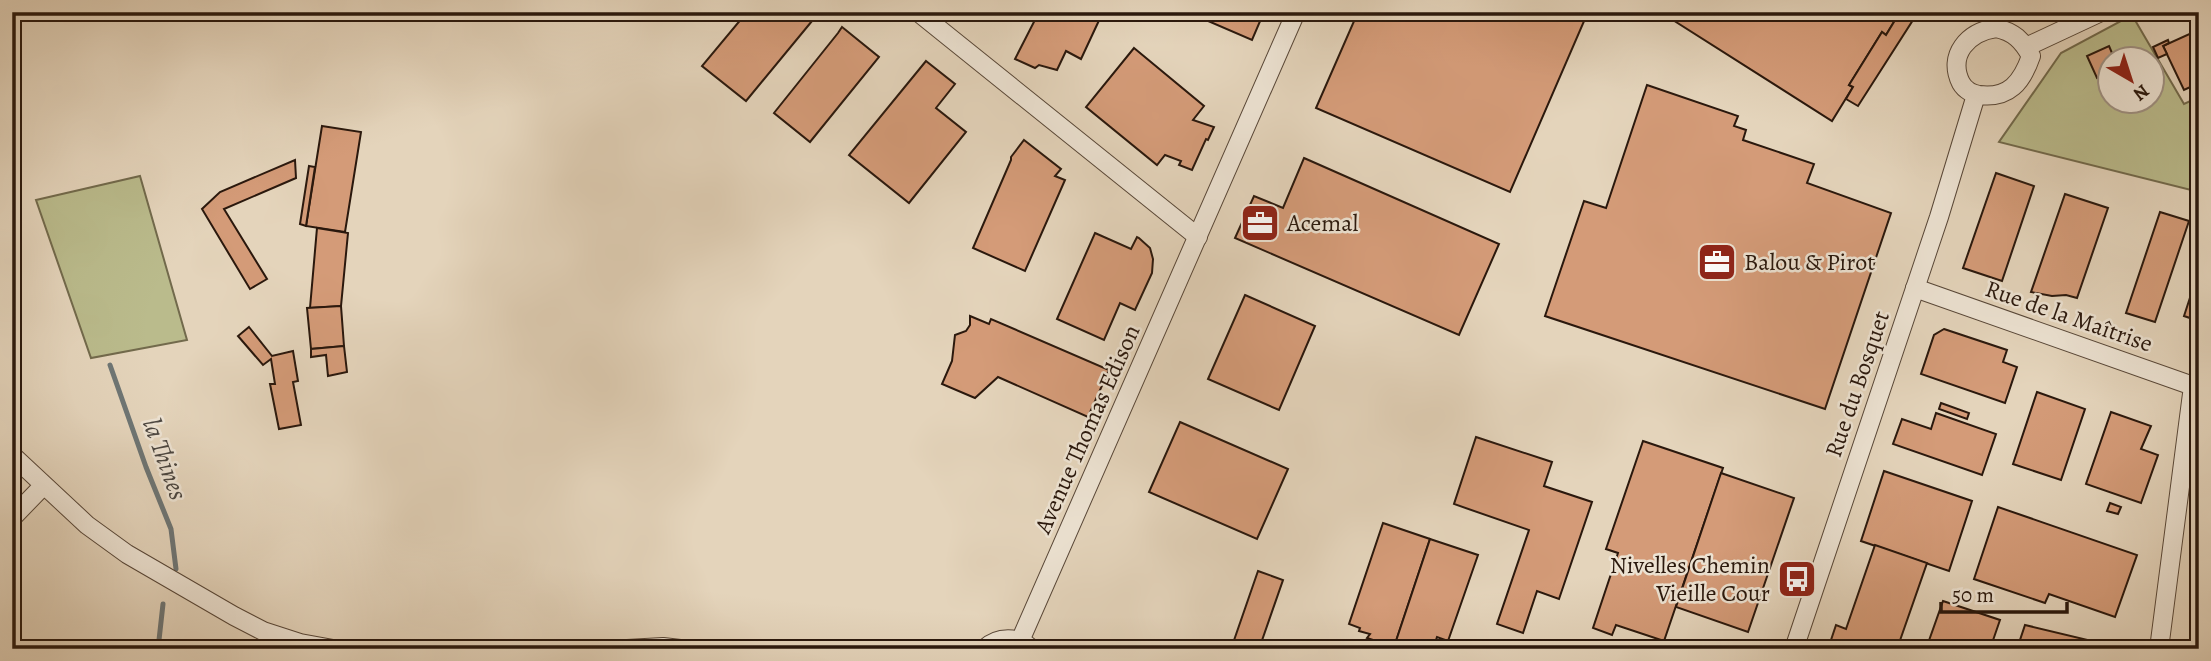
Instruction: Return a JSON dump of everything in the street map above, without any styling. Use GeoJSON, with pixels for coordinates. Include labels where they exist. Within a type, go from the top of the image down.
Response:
{"type":"FeatureCollection","features":[{"type":"Feature","properties":{"kind":"street"},"geometry":{"type":"LineString","coordinates":[[918,12],[1198,237]]}},
{"type":"Feature","properties":{"kind":"street","name":"Avenue Thomas Edison"},"geometry":{"type":"LineString","coordinates":[[1026,645],[1296,12]]}},
{"type":"Feature","properties":{"kind":"street"},"geometry":{"type":"LineString","coordinates":[[2026,47],[2101,12]]}},
{"type":"Feature","properties":{"kind":"street"},"geometry":{"type":"LineString","coordinates":[[1996,28],[2020,38],[2026,47],[2031,56],[2022,77],[2006,92],[1995,96],[1976,95],[1962,84],[1957,66],[1959,53],[1971,36],[1996,28]]}},
{"type":"Feature","properties":{"kind":"street","name":"Rue du Bosquet"},"geometry":{"type":"LineString","coordinates":[[1794,649],[1915,288],[1976,95]]}},
{"type":"Feature","properties":{"kind":"street","name":"Rue de la Maîtrise"},"geometry":{"type":"LineString","coordinates":[[1915,288],[2193,386],[2159,649]]}},
{"type":"Feature","properties":{"kind":"street"},"geometry":{"type":"LineString","coordinates":[[12,455],[87,525],[127,554],[263,631],[300,643],[333,649]]}},
{"type":"Feature","properties":{"kind":"street"},"geometry":{"type":"LineString","coordinates":[[12,518],[43,486]]}},
{"type":"Feature","properties":{"kind":"street"},"geometry":{"type":"LineString","coordinates":[[984,649],[1000,639],[1026,645]]}},
{"type":"Feature","properties":{"kind":"street"},"geometry":{"type":"LineString","coordinates":[[627,649],[680,649]]}},
{"type":"Feature","properties":{"kind":"green space"},"geometry":{"type":"Polygon","coordinates":[[[2132,15],[2150,46],[2096,46],[2096,116],[2166,116],[2166,73],[2184,104],[2199,97],[2199,192],[1999,142],[2061,53],[2132,15]]]}},
{"type":"Feature","properties":{"kind":"green space"},"geometry":{"type":"Polygon","coordinates":[[[140,176],[187,340],[91,358],[36,200],[140,176]]]}},
{"type":"Feature","properties":{"kind":"building"},"geometry":{"type":"Polygon","coordinates":[[[747,12],[802,12],[812,21],[746,101],[702,66],[747,12]]]}},
{"type":"Feature","properties":{"kind":"building"},"geometry":{"type":"Polygon","coordinates":[[[1039,12],[1102,14],[1081,59],[1066,51],[1057,70],[1039,65],[1035,68],[1015,59],[1039,12]]]}},
{"type":"Feature","properties":{"kind":"building"},"geometry":{"type":"Polygon","coordinates":[[[1212,12],[1264,12],[1252,40],[1208,21],[1212,12]]]}},
{"type":"Feature","properties":{"kind":"building"},"geometry":{"type":"Polygon","coordinates":[[[1358,12],[1588,12],[1510,192],[1316,108],[1358,12]]]}},
{"type":"Feature","properties":{"kind":"building"},"geometry":{"type":"Polygon","coordinates":[[[1667,12],[1900,12],[1886,35],[1882,32],[1849,85],[1853,87],[1832,121],[1665,15],[1667,12]]]}},
{"type":"Feature","properties":{"kind":"building"},"geometry":{"type":"Polygon","coordinates":[[[1900,12],[1913,20],[1858,106],[1846,99],[1853,87],[1849,85],[1882,32],[1886,35],[1900,12]]]}},
{"type":"Feature","properties":{"kind":"building"},"geometry":{"type":"Polygon","coordinates":[[[842,27],[879,57],[810,142],[774,113],[842,27]]]}},
{"type":"Feature","properties":{"kind":"building"},"geometry":{"type":"Polygon","coordinates":[[[2196,31],[2199,37],[2199,83],[2184,90],[2166,52],[2166,46],[2163,46],[2196,31]]]}},
{"type":"Feature","properties":{"kind":"building"},"geometry":{"type":"Polygon","coordinates":[[[2168,40],[2169,43],[2163,46],[2155,46],[2168,40]]]}},
{"type":"Feature","properties":{"kind":"building"},"geometry":{"type":"Polygon","coordinates":[[[1134,48],[1204,106],[1193,120],[1214,127],[1192,170],[1179,165],[1181,161],[1165,155],[1157,165],[1086,107],[1134,48]]]}},
{"type":"Feature","properties":{"kind":"building"},"geometry":{"type":"Polygon","coordinates":[[[2096,52],[2096,76],[2087,56],[2096,52]]]}},
{"type":"Feature","properties":{"kind":"building"},"geometry":{"type":"Polygon","coordinates":[[[926,61],[955,84],[936,108],[966,132],[909,203],[849,155],[926,61]]]}},
{"type":"Feature","properties":{"kind":"building"},"geometry":{"type":"Polygon","coordinates":[[[1647,85],[1738,116],[1734,126],[1746,130],[1743,140],[1814,164],[1807,183],[1891,213],[1825,409],[1545,316],[1584,201],[1606,208],[1647,85]]]}},
{"type":"Feature","properties":{"kind":"building"},"geometry":{"type":"Polygon","coordinates":[[[322,126],[361,132],[345,232],[306,226],[322,126]]]}},
{"type":"Feature","properties":{"kind":"building"},"geometry":{"type":"Polygon","coordinates":[[[1024,140],[1061,169],[1055,176],[1065,180],[1025,271],[973,248],[1011,157],[1024,140]]]}},
{"type":"Feature","properties":{"kind":"building"},"geometry":{"type":"Polygon","coordinates":[[[1304,158],[1499,244],[1459,335],[1235,238],[1254,196],[1283,208],[1304,158]]]}},
{"type":"Feature","properties":{"kind":"building"},"geometry":{"type":"Polygon","coordinates":[[[295,160],[296,178],[224,209],[267,279],[250,289],[202,209],[220,192],[295,160]]]}},
{"type":"Feature","properties":{"kind":"building"},"geometry":{"type":"Polygon","coordinates":[[[309,166],[315,167],[306,226],[300,224],[309,166]]]}},
{"type":"Feature","properties":{"kind":"building"},"geometry":{"type":"Polygon","coordinates":[[[1996,173],[2034,186],[2002,281],[1963,268],[1996,173]]]}},
{"type":"Feature","properties":{"kind":"building"},"geometry":{"type":"Polygon","coordinates":[[[2065,194],[2108,208],[2077,298],[2031,292],[2065,194]]]}},
{"type":"Feature","properties":{"kind":"building"},"geometry":{"type":"Polygon","coordinates":[[[2160,212],[2189,221],[2155,322],[2126,313],[2160,212]]]}},
{"type":"Feature","properties":{"kind":"building"},"geometry":{"type":"Polygon","coordinates":[[[317,228],[348,233],[341,306],[310,308],[317,228]]]}},
{"type":"Feature","properties":{"kind":"building"},"geometry":{"type":"Polygon","coordinates":[[[1095,233],[1131,249],[1137,237],[1150,248],[1153,259],[1152,273],[1135,310],[1120,303],[1104,340],[1057,319],[1095,233]]]}},
{"type":"Feature","properties":{"kind":"building"},"geometry":{"type":"Polygon","coordinates":[[[2199,270],[2199,321],[2184,316],[2199,270]]]}},
{"type":"Feature","properties":{"kind":"building"},"geometry":{"type":"Polygon","coordinates":[[[1245,295],[1315,326],[1279,410],[1208,379],[1245,295]]]}},
{"type":"Feature","properties":{"kind":"building"},"geometry":{"type":"Polygon","coordinates":[[[341,306],[344,346],[311,349],[307,308],[341,306]]]}},
{"type":"Feature","properties":{"kind":"building"},"geometry":{"type":"Polygon","coordinates":[[[970,316],[989,324],[991,319],[1109,370],[1088,417],[998,377],[975,398],[942,384],[952,361],[955,335],[966,331],[970,325],[970,316]]]}},
{"type":"Feature","properties":{"kind":"building"},"geometry":{"type":"Polygon","coordinates":[[[249,327],[272,356],[293,351],[298,381],[293,382],[301,425],[279,429],[270,384],[275,384],[271,359],[263,365],[238,336],[249,327]]]}},
{"type":"Feature","properties":{"kind":"building"},"geometry":{"type":"Polygon","coordinates":[[[1944,329],[2007,350],[2003,362],[2017,367],[2005,403],[1921,374],[1934,335],[1944,329]]]}},
{"type":"Feature","properties":{"kind":"building"},"geometry":{"type":"Polygon","coordinates":[[[344,346],[347,372],[328,376],[326,355],[311,357],[311,349],[344,346]]]}},
{"type":"Feature","properties":{"kind":"building"},"geometry":{"type":"Polygon","coordinates":[[[2037,392],[2085,409],[2061,480],[2013,464],[2037,392]]]}},
{"type":"Feature","properties":{"kind":"building"},"geometry":{"type":"Polygon","coordinates":[[[1941,403],[1969,413],[1967,419],[1939,409],[1941,403]]]}},
{"type":"Feature","properties":{"kind":"building"},"geometry":{"type":"Polygon","coordinates":[[[2111,412],[2151,426],[2141,449],[2158,455],[2141,503],[2086,484],[2111,412]]]}},
{"type":"Feature","properties":{"kind":"building"},"geometry":{"type":"Polygon","coordinates":[[[1936,413],[1996,434],[1982,475],[1893,444],[1902,419],[1931,429],[1936,413]]]}},
{"type":"Feature","properties":{"kind":"building"},"geometry":{"type":"Polygon","coordinates":[[[1180,422],[1288,469],[1257,539],[1149,492],[1180,422]]]}},
{"type":"Feature","properties":{"kind":"building"},"geometry":{"type":"Polygon","coordinates":[[[1476,437],[1552,462],[1544,486],[1592,502],[1559,599],[1537,591],[1523,633],[1497,624],[1529,530],[1454,504],[1476,437]]]}},
{"type":"Feature","properties":{"kind":"building"},"geometry":{"type":"Polygon","coordinates":[[[1643,441],[1723,468],[1664,641],[1616,625],[1612,635],[1593,628],[1618,553],[1606,549],[1643,441]]]}},
{"type":"Feature","properties":{"kind":"building"},"geometry":{"type":"Polygon","coordinates":[[[1884,471],[1972,501],[1949,571],[1861,541],[1884,471]]]}},
{"type":"Feature","properties":{"kind":"building"},"geometry":{"type":"Polygon","coordinates":[[[1721,473],[1794,498],[1748,632],[1676,607],[1721,473]]]}},
{"type":"Feature","properties":{"kind":"building"},"geometry":{"type":"Polygon","coordinates":[[[2110,503],[2121,507],[2118,514],[2107,511],[2110,503]]]}},
{"type":"Feature","properties":{"kind":"building"},"geometry":{"type":"Polygon","coordinates":[[[1998,507],[2137,555],[2115,617],[2049,594],[2045,603],[1974,579],[1998,507]]]}},
{"type":"Feature","properties":{"kind":"building"},"geometry":{"type":"Polygon","coordinates":[[[1383,523],[1430,539],[1394,647],[1367,638],[1370,634],[1349,624],[1383,523]]]}},
{"type":"Feature","properties":{"kind":"building"},"geometry":{"type":"Polygon","coordinates":[[[1430,539],[1478,555],[1448,641],[1437,637],[1433,649],[1400,649],[1394,647],[1430,539]]]}},
{"type":"Feature","properties":{"kind":"building"},"geometry":{"type":"Polygon","coordinates":[[[1875,545],[1927,563],[1897,649],[1828,649],[1836,625],[1846,629],[1875,545]]]}},
{"type":"Feature","properties":{"kind":"building"},"geometry":{"type":"Polygon","coordinates":[[[1258,571],[1283,580],[1259,649],[1231,649],[1258,571]]]}},
{"type":"Feature","properties":{"kind":"building"},"geometry":{"type":"Polygon","coordinates":[[[1943,601],[2000,620],[1990,649],[1926,649],[1943,601]]]}},
{"type":"Feature","properties":{"kind":"building"},"geometry":{"type":"Polygon","coordinates":[[[2025,625],[2117,647],[2117,649],[2017,649],[2025,625]]]}},
{"type":"Feature","properties":{"kind":"waterway","name":"la Thines"},"geometry":{"type":"LineString","coordinates":[[110,365],[171,529],[176,569]]}},
{"type":"Feature","properties":{"kind":"waterway","name":"la Thines"},"geometry":{"type":"LineString","coordinates":[[158,649],[163,604]]}},
{"type":"Feature","properties":{"kind":"place","name":"Acemal"},"geometry":{"type":"Point","coordinates":[1260,223]}},
{"type":"Feature","properties":{"kind":"place","name":"Balou & Pirot"},"geometry":{"type":"Point","coordinates":[1717,262]}},
{"type":"Feature","properties":{"kind":"place","name":"Nivelles Chemin Vieille Cour"},"geometry":{"type":"Point","coordinates":[1797,579]}}]}
